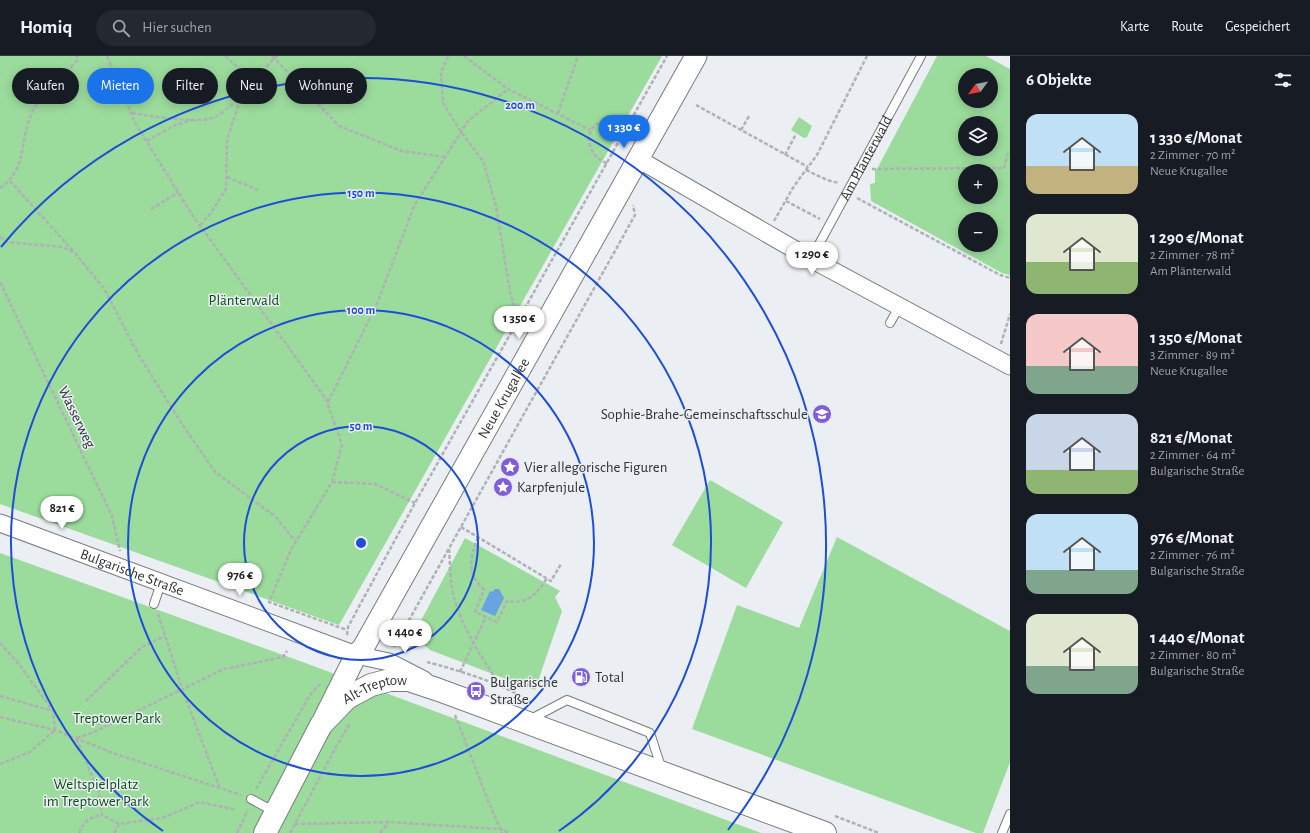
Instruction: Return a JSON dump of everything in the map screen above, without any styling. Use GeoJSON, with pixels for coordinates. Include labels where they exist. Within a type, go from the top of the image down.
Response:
{"type":"FeatureCollection","features":[{"type":"Feature","properties":{"kind":"main road","name":"Alt-Treptow"},"geometry":{"type":"LineString","coordinates":[[265,833],[321,725],[347,698],[376,683],[390,680],[409,680],[439,690]]}},
{"type":"Feature","properties":{"kind":"main road","name":"Bulgarische Straße"},"geometry":{"type":"LineString","coordinates":[[439,690],[462,699],[533,718],[663,772],[825,833]]}},
{"type":"Feature","properties":{"kind":"street","name":"Neue Krugallee"},"geometry":{"type":"LineString","coordinates":[[356,655],[363,648],[424,541],[696,56]]}},
{"type":"Feature","properties":{"kind":"street"},"geometry":{"type":"LineString","coordinates":[[638,159],[811,259],[1003,363]]}},
{"type":"Feature","properties":{"kind":"street","name":"Bulgarische Straße"},"geometry":{"type":"LineString","coordinates":[[0,523],[356,655],[389,662],[411,672],[439,690]]}},
{"type":"Feature","properties":{"kind":"street","name":"Alt-Treptow"},"geometry":{"type":"LineString","coordinates":[[321,725],[356,655]]}},
{"type":"Feature","properties":{"kind":"lane","name":"Am Plänterwald"},"geometry":{"type":"LineString","coordinates":[[811,259],[921,56]]}},
{"type":"Feature","properties":{"kind":"lane"},"geometry":{"type":"LineString","coordinates":[[890,323],[899,307]]}},
{"type":"Feature","properties":{"kind":"lane"},"geometry":{"type":"LineString","coordinates":[[154,604],[161,583]]}},
{"type":"Feature","properties":{"kind":"lane"},"geometry":{"type":"LineString","coordinates":[[533,718],[567,700],[650,733],[663,772]]}},
{"type":"Feature","properties":{"kind":"lane"},"geometry":{"type":"LineString","coordinates":[[251,799],[276,812]]}},
{"type":"Feature","properties":{"kind":"lane"},"geometry":{"type":"LineString","coordinates":[[1002,833],[1010,814]]}},
{"type":"Feature","properties":{"kind":"path"},"geometry":{"type":"LineString","coordinates":[[0,188],[10,181],[22,156],[29,120],[40,98],[77,61],[77,56]]}},
{"type":"Feature","properties":{"kind":"path"},"geometry":{"type":"LineString","coordinates":[[107,56],[131,113],[178,192],[200,225],[328,402],[342,445],[332,482],[295,542],[269,602],[347,630]]}},
{"type":"Feature","properties":{"kind":"path"},"geometry":{"type":"LineString","coordinates":[[225,56],[239,68]]}},
{"type":"Feature","properties":{"kind":"path"},"geometry":{"type":"LineString","coordinates":[[264,68],[273,57],[278,56]]}},
{"type":"Feature","properties":{"kind":"path"},"geometry":{"type":"LineString","coordinates":[[448,56],[441,72],[443,103],[461,132],[483,161],[496,206],[510,292],[518,320]]}},
{"type":"Feature","properties":{"kind":"path"},"geometry":{"type":"LineString","coordinates":[[464,56],[508,88],[590,130]]}},
{"type":"Feature","properties":{"kind":"path"},"geometry":{"type":"LineString","coordinates":[[558,113],[578,56]]}},
{"type":"Feature","properties":{"kind":"path"},"geometry":{"type":"LineString","coordinates":[[346,636],[347,630],[415,503],[667,56]]}},
{"type":"Feature","properties":{"kind":"path"},"geometry":{"type":"LineString","coordinates":[[767,233],[786,201],[817,155],[867,56]]}},
{"type":"Feature","properties":{"kind":"path"},"geometry":{"type":"LineString","coordinates":[[273,57],[339,126],[402,151],[445,157]]}},
{"type":"Feature","properties":{"kind":"path"},"geometry":{"type":"LineString","coordinates":[[328,402],[377,304],[414,206],[468,121],[508,88]]}},
{"type":"Feature","properties":{"kind":"path"},"geometry":{"type":"LineString","coordinates":[[131,113],[170,120],[196,119],[217,116],[231,104]]}},
{"type":"Feature","properties":{"kind":"path"},"geometry":{"type":"LineString","coordinates":[[200,225],[211,213],[226,189],[227,140],[239,104]]}},
{"type":"Feature","properties":{"kind":"path"},"geometry":{"type":"LineString","coordinates":[[696,105],[827,180],[850,187]]}},
{"type":"Feature","properties":{"kind":"path"},"geometry":{"type":"LineString","coordinates":[[741,130],[749,116]]}},
{"type":"Feature","properties":{"kind":"path"},"geometry":{"type":"LineString","coordinates":[[147,141],[173,126],[196,119]]}},
{"type":"Feature","properties":{"kind":"path"},"geometry":{"type":"LineString","coordinates":[[607,163],[594,156],[588,140],[590,130],[597,124],[604,121],[613,122],[626,128]]}},
{"type":"Feature","properties":{"kind":"path"},"geometry":{"type":"LineString","coordinates":[[785,155],[796,134]]}},
{"type":"Feature","properties":{"kind":"path"},"geometry":{"type":"LineString","coordinates":[[860,169],[1004,168],[1008,153]]}},
{"type":"Feature","properties":{"kind":"path"},"geometry":{"type":"LineString","coordinates":[[226,177],[258,190]]}},
{"type":"Feature","properties":{"kind":"path"},"geometry":{"type":"LineString","coordinates":[[10,181],[75,253],[105,290],[138,354],[182,424],[215,472],[276,517],[295,542]]}},
{"type":"Feature","properties":{"kind":"path"},"geometry":{"type":"LineString","coordinates":[[151,209],[178,192]]}},
{"type":"Feature","properties":{"kind":"path"},"geometry":{"type":"LineString","coordinates":[[861,200],[1000,275],[1010,278]]}},
{"type":"Feature","properties":{"kind":"path"},"geometry":{"type":"LineString","coordinates":[[786,201],[830,224]]}},
{"type":"Feature","properties":{"kind":"path"},"geometry":{"type":"LineString","coordinates":[[393,650],[448,548],[636,215]]}},
{"type":"Feature","properties":{"kind":"path"},"geometry":{"type":"LineString","coordinates":[[0,237],[7,242],[63,247],[75,253]]}},
{"type":"Feature","properties":{"kind":"path","name":"Wasserweg"},"geometry":{"type":"LineString","coordinates":[[0,282],[112,516],[120,550],[115,565]]}},
{"type":"Feature","properties":{"kind":"path"},"geometry":{"type":"LineString","coordinates":[[1003,363],[1010,314]]}},
{"type":"Feature","properties":{"kind":"path"},"geometry":{"type":"LineString","coordinates":[[332,482],[375,484],[415,503]]}},
{"type":"Feature","properties":{"kind":"path"},"geometry":{"type":"LineString","coordinates":[[461,527],[551,581],[561,564]]}},
{"type":"Feature","properties":{"kind":"path"},"geometry":{"type":"LineString","coordinates":[[478,537],[471,563],[472,573],[478,584],[484,590],[475,612],[497,622],[507,601],[515,603],[529,599],[535,594],[546,578]]}},
{"type":"Feature","properties":{"kind":"path"},"geometry":{"type":"LineString","coordinates":[[448,548],[452,589],[459,611],[474,643],[501,687]]}},
{"type":"Feature","properties":{"kind":"path"},"geometry":{"type":"LineString","coordinates":[[154,604],[183,691],[219,787]]}},
{"type":"Feature","properties":{"kind":"path"},"geometry":{"type":"LineString","coordinates":[[460,672],[486,617]]}},
{"type":"Feature","properties":{"kind":"path"},"geometry":{"type":"LineString","coordinates":[[86,701],[142,647],[165,636]]}},
{"type":"Feature","properties":{"kind":"path"},"geometry":{"type":"LineString","coordinates":[[0,643],[23,670],[53,711],[55,730]]}},
{"type":"Feature","properties":{"kind":"path"},"geometry":{"type":"LineString","coordinates":[[76,738],[92,734],[183,691],[224,669],[283,657],[287,651]]}},
{"type":"Feature","properties":{"kind":"path"},"geometry":{"type":"LineString","coordinates":[[421,663],[428,662],[460,672],[524,696],[533,718]]}},
{"type":"Feature","properties":{"kind":"path"},"geometry":{"type":"LineString","coordinates":[[0,717],[55,730],[150,766],[219,787],[251,799],[310,695],[323,681]]}},
{"type":"Feature","properties":{"kind":"path"},"geometry":{"type":"LineString","coordinates":[[0,696],[53,711]]}},
{"type":"Feature","properties":{"kind":"path"},"geometry":{"type":"LineString","coordinates":[[462,699],[455,716],[502,833]]}},
{"type":"Feature","properties":{"kind":"path"},"geometry":{"type":"LineString","coordinates":[[290,833],[354,716]]}},
{"type":"Feature","properties":{"kind":"path"},"geometry":{"type":"LineString","coordinates":[[0,764],[30,752],[55,730]]}},
{"type":"Feature","properties":{"kind":"path"},"geometry":{"type":"LineString","coordinates":[[76,738],[99,793],[102,815]]}},
{"type":"Feature","properties":{"kind":"path"},"geometry":{"type":"LineString","coordinates":[[79,833],[82,826],[90,817],[102,815],[119,824],[162,818],[200,802],[236,810]]}},
{"type":"Feature","properties":{"kind":"path"},"geometry":{"type":"LineString","coordinates":[[276,812],[294,824],[389,822],[500,829],[509,833]]}},
{"type":"Feature","properties":{"kind":"path"},"geometry":{"type":"LineString","coordinates":[[237,833],[246,816]]}},
{"type":"Feature","properties":{"kind":"path"},"geometry":{"type":"LineString","coordinates":[[380,833],[389,822]]}},
{"type":"Feature","properties":{"kind":"path"},"geometry":{"type":"LineString","coordinates":[[114,833],[119,824]]}},
{"type":"Feature","properties":{"kind":"green space","name":"Plänterwald"},"geometry":{"type":"Polygon","coordinates":[[[0,56],[662,56],[339,625],[0,504],[0,56]]]}},
{"type":"Feature","properties":{"kind":"green space"},"geometry":{"type":"Polygon","coordinates":[[[937,56],[986,56],[1010,69],[1010,275],[1002,273],[964,252],[998,252],[998,212],[958,212],[958,249],[871,201],[870,184],[875,183],[875,170],[877,169],[937,56]]]}},
{"type":"Feature","properties":{"kind":"green space"},"geometry":{"type":"Polygon","coordinates":[[[799,117],[812,126],[807,137],[804,138],[791,130],[799,117]]]}},
{"type":"Feature","properties":{"kind":"green space"},"geometry":{"type":"Polygon","coordinates":[[[710,480],[783,522],[746,588],[672,545],[710,480]]]}},
{"type":"Feature","properties":{"kind":"green space"},"geometry":{"type":"Polygon","coordinates":[[[837,537],[1010,631],[1010,762],[983,833],[976,833],[692,729],[737,605],[799,628],[837,537]]]}},
{"type":"Feature","properties":{"kind":"green space"},"geometry":{"type":"Polygon","coordinates":[[[465,538],[560,591],[555,597],[562,611],[535,690],[430,650],[420,641],[417,628],[465,538]]]}},
{"type":"Feature","properties":{"kind":"green space","name":"Treptower Park"},"geometry":{"type":"Polygon","coordinates":[[[0,553],[308,664],[761,833],[0,833],[0,553]]]}},
{"type":"Feature","properties":{"kind":"water"},"geometry":{"type":"Polygon","coordinates":[[[495,589],[499,589],[504,598],[495,616],[481,610],[490,591],[492,592],[495,589]]]}},
{"type":"Feature","properties":{"kind":"place","name":"Sophie-Brahe-Gemeinschaftsschule"},"geometry":{"type":"Point","coordinates":[822,414]}},
{"type":"Feature","properties":{"kind":"place","name":"Vier allegorische Figuren"},"geometry":{"type":"Point","coordinates":[510,467]}},
{"type":"Feature","properties":{"kind":"place","name":"Karpfenjule"},"geometry":{"type":"Point","coordinates":[503,487]}},
{"type":"Feature","properties":{"kind":"place","name":"Total"},"geometry":{"type":"Point","coordinates":[581,677]}},
{"type":"Feature","properties":{"kind":"place","name":"Bulgarische Straße"},"geometry":{"type":"Point","coordinates":[476,691]}},
{"type":"Feature","properties":{"kind":"park label","name":"Weltspielplatz im Treptower Park"},"geometry":{"type":"Point","coordinates":[96,792]}}]}
